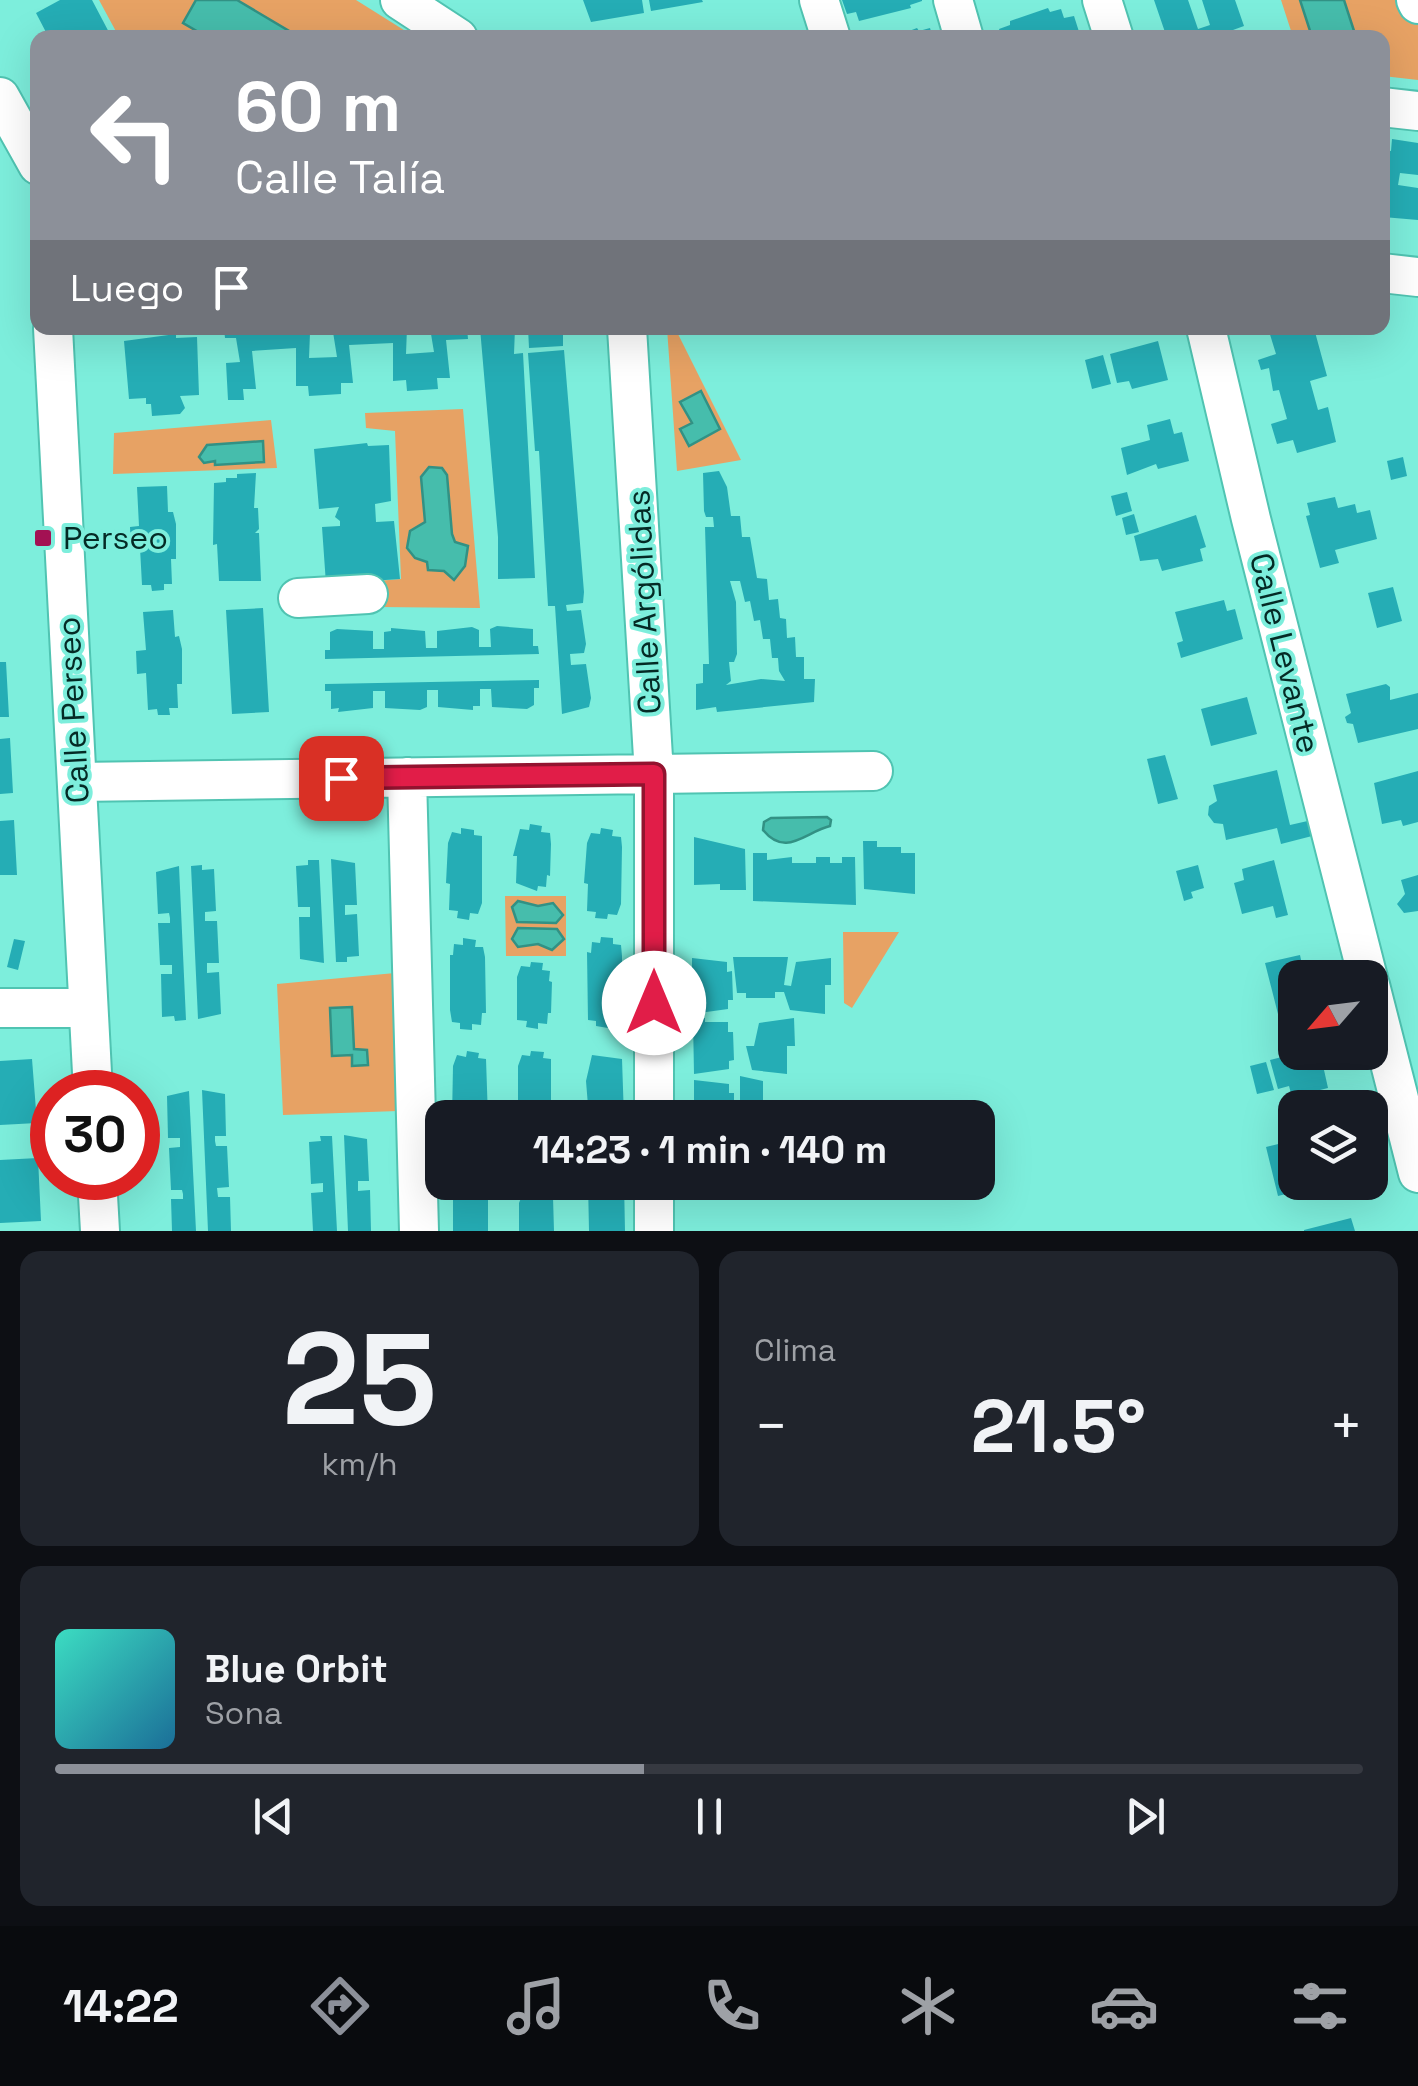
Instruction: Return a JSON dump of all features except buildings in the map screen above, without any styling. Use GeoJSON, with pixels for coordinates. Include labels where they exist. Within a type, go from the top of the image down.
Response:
{"type":"FeatureCollection","features":[{"type":"Feature","properties":{"kind":"street"},"geometry":{"type":"LineString","coordinates":[[400,0],[446,30]]}},
{"type":"Feature","properties":{"kind":"street"},"geometry":{"type":"LineString","coordinates":[[819,0],[828,30]]}},
{"type":"Feature","properties":{"kind":"street"},"geometry":{"type":"LineString","coordinates":[[952,0],[961,30]]}},
{"type":"Feature","properties":{"kind":"street"},"geometry":{"type":"LineString","coordinates":[[1102,0],[1111,30]]}},
{"type":"Feature","properties":{"kind":"street"},"geometry":{"type":"LineString","coordinates":[[0,98],[30,151]]}},
{"type":"Feature","properties":{"kind":"street"},"geometry":{"type":"LineString","coordinates":[[1390,108],[1418,111]]}},
{"type":"Feature","properties":{"kind":"street"},"geometry":{"type":"LineString","coordinates":[[1390,273],[1418,277]]}},
{"type":"Feature","properties":{"kind":"street","name":"Calle Perseo"},"geometry":{"type":"LineString","coordinates":[[53,335],[92,1070]]}},
{"type":"Feature","properties":{"kind":"street","name":"Calle Argólidas"},"geometry":{"type":"LineString","coordinates":[[627,335],[654,774],[654,1100]]}},
{"type":"Feature","properties":{"kind":"street","name":"Calle Levante"},"geometry":{"type":"LineString","coordinates":[[1208,335],[1364,960]]}},
{"type":"Feature","properties":{"kind":"street"},"geometry":{"type":"LineString","coordinates":[[298,598],[368,594]]}},
{"type":"Feature","properties":{"kind":"street"},"geometry":{"type":"LineString","coordinates":[[77,782],[874,771]]}},
{"type":"Feature","properties":{"kind":"street"},"geometry":{"type":"LineString","coordinates":[[406,778],[419,1231]]}},
{"type":"Feature","properties":{"kind":"street"},"geometry":{"type":"LineString","coordinates":[[0,1008],[88,1008]]}},
{"type":"Feature","properties":{"kind":"street"},"geometry":{"type":"LineString","coordinates":[[1388,1055],[1418,1172]]}},
{"type":"Feature","properties":{"kind":"street"},"geometry":{"type":"LineString","coordinates":[[98,1200],[100,1231]]}},
{"type":"Feature","properties":{"kind":"street"},"geometry":{"type":"LineString","coordinates":[[654,1200],[654,1231]]}},
{"type":"Feature","properties":{"kind":"shaded area"},"geometry":{"type":"Polygon","coordinates":[[[99,0],[356,0],[404,30],[115,30],[99,0]]]}},
{"type":"Feature","properties":{"kind":"shaded area"},"geometry":{"type":"Polygon","coordinates":[[[196,0],[237,0],[287,30],[195,30],[183,23],[196,0]]]}},
{"type":"Feature","properties":{"kind":"shaded area"},"geometry":{"type":"Polygon","coordinates":[[[1281,0],[1407,0],[1418,23],[1418,80],[1390,77],[1390,30],[1291,30],[1281,0]]]}},
{"type":"Feature","properties":{"kind":"shaded area"},"geometry":{"type":"Polygon","coordinates":[[[1300,0],[1344,0],[1354,30],[1310,30],[1300,0]]]}},
{"type":"Feature","properties":{"kind":"shaded area"},"geometry":{"type":"Polygon","coordinates":[[[667,335],[678,335],[741,460],[677,471],[667,335]]]}},
{"type":"Feature","properties":{"kind":"shaded area"},"geometry":{"type":"Polygon","coordinates":[[[701,391],[720,429],[689,446],[680,429],[692,423],[680,402],[701,391]]]}},
{"type":"Feature","properties":{"kind":"shaded area"},"geometry":{"type":"Polygon","coordinates":[[[463,409],[480,608],[379,607],[377,581],[401,579],[395,431],[366,428],[365,413],[463,409]]]}},
{"type":"Feature","properties":{"kind":"shaded area"},"geometry":{"type":"Polygon","coordinates":[[[271,420],[277,468],[113,474],[114,433],[271,420]]]}},
{"type":"Feature","properties":{"kind":"shaded area"},"geometry":{"type":"Polygon","coordinates":[[[263,441],[264,462],[215,465],[215,461],[204,463],[199,457],[207,445],[263,441]]]}},
{"type":"Feature","properties":{"kind":"shaded area"},"geometry":{"type":"Polygon","coordinates":[[[429,467],[442,468],[447,475],[452,534],[455,542],[468,546],[465,566],[454,580],[444,571],[428,570],[427,562],[415,558],[407,548],[410,531],[425,522],[421,477],[429,467]]]}},
{"type":"Feature","properties":{"kind":"shaded area"},"geometry":{"type":"Polygon","coordinates":[[[827,817],[830,826],[788,843],[771,838],[763,830],[764,822],[771,818],[827,817]]]}},
{"type":"Feature","properties":{"kind":"shaded area"},"geometry":{"type":"Polygon","coordinates":[[[505,896],[566,896],[566,956],[506,956],[505,896]]]}},
{"type":"Feature","properties":{"kind":"shaded area"},"geometry":{"type":"Polygon","coordinates":[[[518,901],[538,906],[553,903],[563,915],[556,923],[517,922],[512,907],[518,901]]]}},
{"type":"Feature","properties":{"kind":"shaded area"},"geometry":{"type":"Polygon","coordinates":[[[518,928],[557,929],[564,939],[552,950],[538,944],[518,947],[512,939],[518,928]]]}},
{"type":"Feature","properties":{"kind":"shaded area"},"geometry":{"type":"Polygon","coordinates":[[[843,932],[899,932],[852,1008],[844,1003],[843,932]]]}},
{"type":"Feature","properties":{"kind":"shaded area"},"geometry":{"type":"Polygon","coordinates":[[[395,973],[398,1111],[283,1115],[277,984],[395,973]]]}},
{"type":"Feature","properties":{"kind":"shaded area"},"geometry":{"type":"Polygon","coordinates":[[[352,1007],[354,1049],[367,1050],[368,1065],[352,1066],[352,1055],[332,1056],[330,1008],[352,1007]]]}},
{"type":"Feature","properties":{"kind":"place","name":"Perseo"},"geometry":{"type":"Point","coordinates":[43,538]}},
{"type":"Feature","properties":{"kind":"route"},"geometry":{"type":"LineString","coordinates":[[341,778],[654,774],[654,1003]]}}]}
